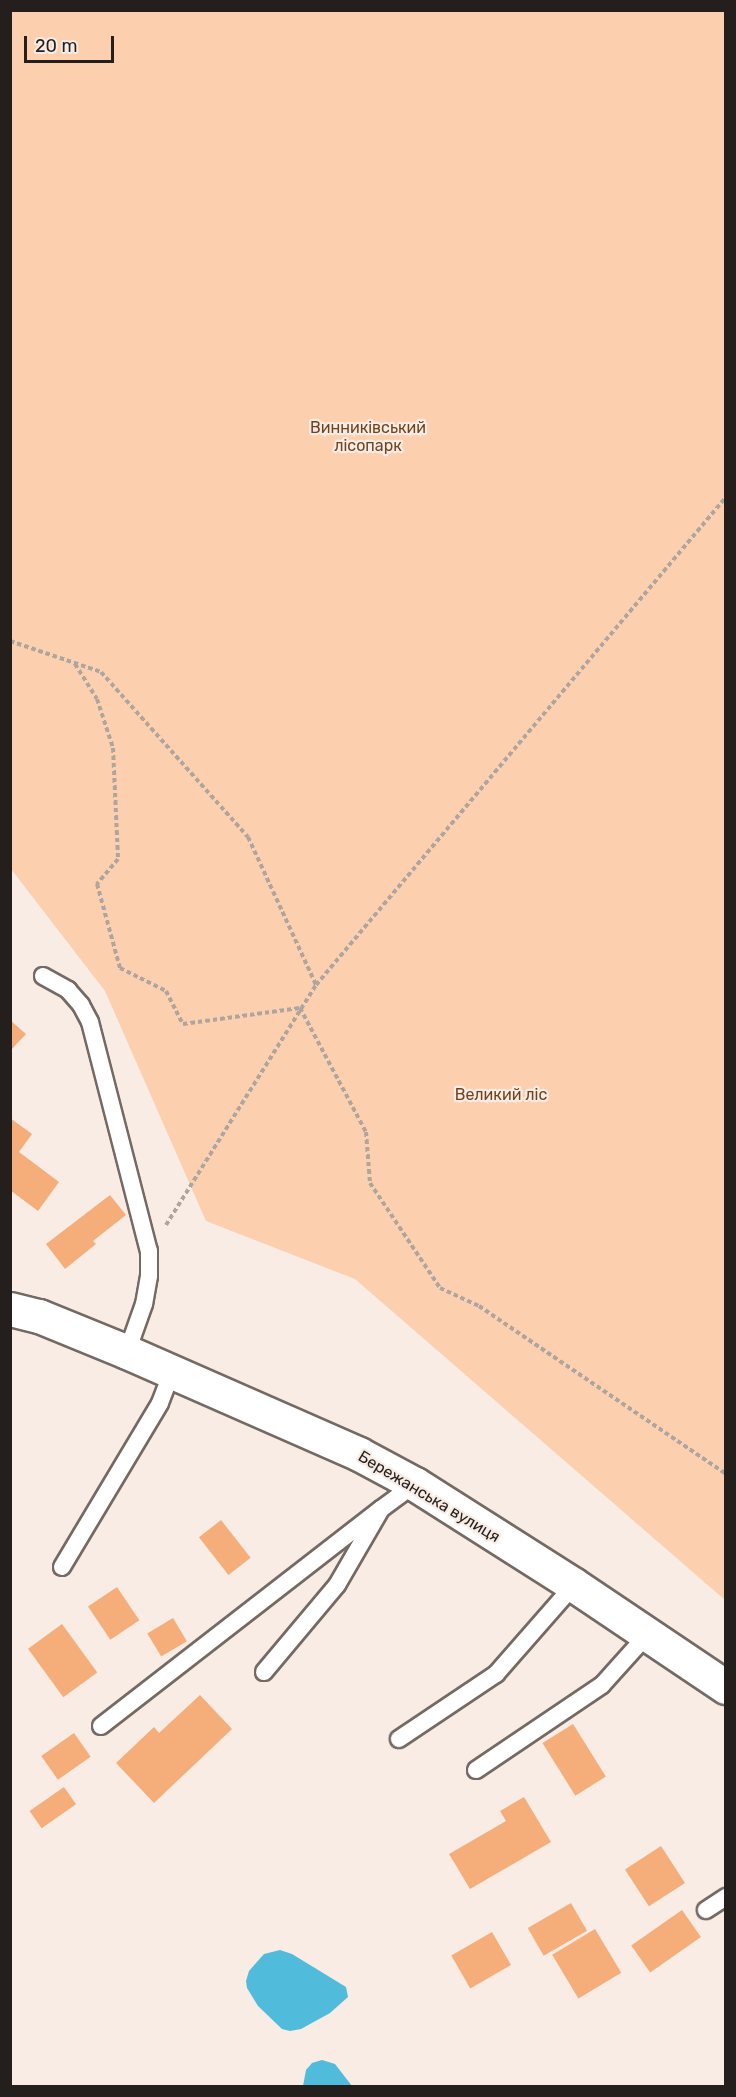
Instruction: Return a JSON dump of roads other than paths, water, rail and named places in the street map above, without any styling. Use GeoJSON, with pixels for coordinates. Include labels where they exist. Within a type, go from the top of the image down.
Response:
{"type":"FeatureCollection","features":[{"type":"Feature","properties":{"kind":"street","name":"Бережанська вулиця"},"geometry":{"type":"LineString","coordinates":[[10,1309],[39,1316],[172,1371],[359,1454],[415,1484],[574,1585],[726,1687]]}},
{"type":"Feature","properties":{"kind":"lane"},"geometry":{"type":"LineString","coordinates":[[43,976],[68,990],[81,1005],[90,1022],[150,1251],[149,1276],[144,1304],[126,1352]]}},
{"type":"Feature","properties":{"kind":"lane"},"geometry":{"type":"LineString","coordinates":[[62,1567],[160,1402],[172,1371]]}},
{"type":"Feature","properties":{"kind":"lane"},"geometry":{"type":"LineString","coordinates":[[101,1726],[415,1484]]}},
{"type":"Feature","properties":{"kind":"lane"},"geometry":{"type":"LineString","coordinates":[[264,1672],[338,1585],[381,1509]]}},
{"type":"Feature","properties":{"kind":"lane"},"geometry":{"type":"LineString","coordinates":[[399,1739],[496,1674],[574,1585]]}},
{"type":"Feature","properties":{"kind":"lane"},"geometry":{"type":"LineString","coordinates":[[476,1770],[602,1685],[646,1635]]}},
{"type":"Feature","properties":{"kind":"lane"},"geometry":{"type":"LineString","coordinates":[[706,1910],[726,1897]]}},
{"type":"Feature","properties":{"kind":"water"},"geometry":{"type":"Polygon","coordinates":[[[280,1950],[292,1954],[346,1987],[348,1997],[330,2013],[301,2029],[290,2031],[282,2029],[258,2006],[247,1988],[246,1981],[249,1971],[264,1954],[280,1950]]]}},
{"type":"Feature","properties":{"kind":"water"},"geometry":{"type":"Polygon","coordinates":[[[322,2060],[335,2064],[352,2086],[303,2086],[306,2070],[312,2063],[322,2060]]]}},
{"type":"Feature","properties":{"kind":"park label","name":"Винниківський лісопарк"},"geometry":{"type":"Point","coordinates":[368,437]}},
{"type":"Feature","properties":{"kind":"park label","name":"Великий ліс"},"geometry":{"type":"Point","coordinates":[501,1095]}}]}
